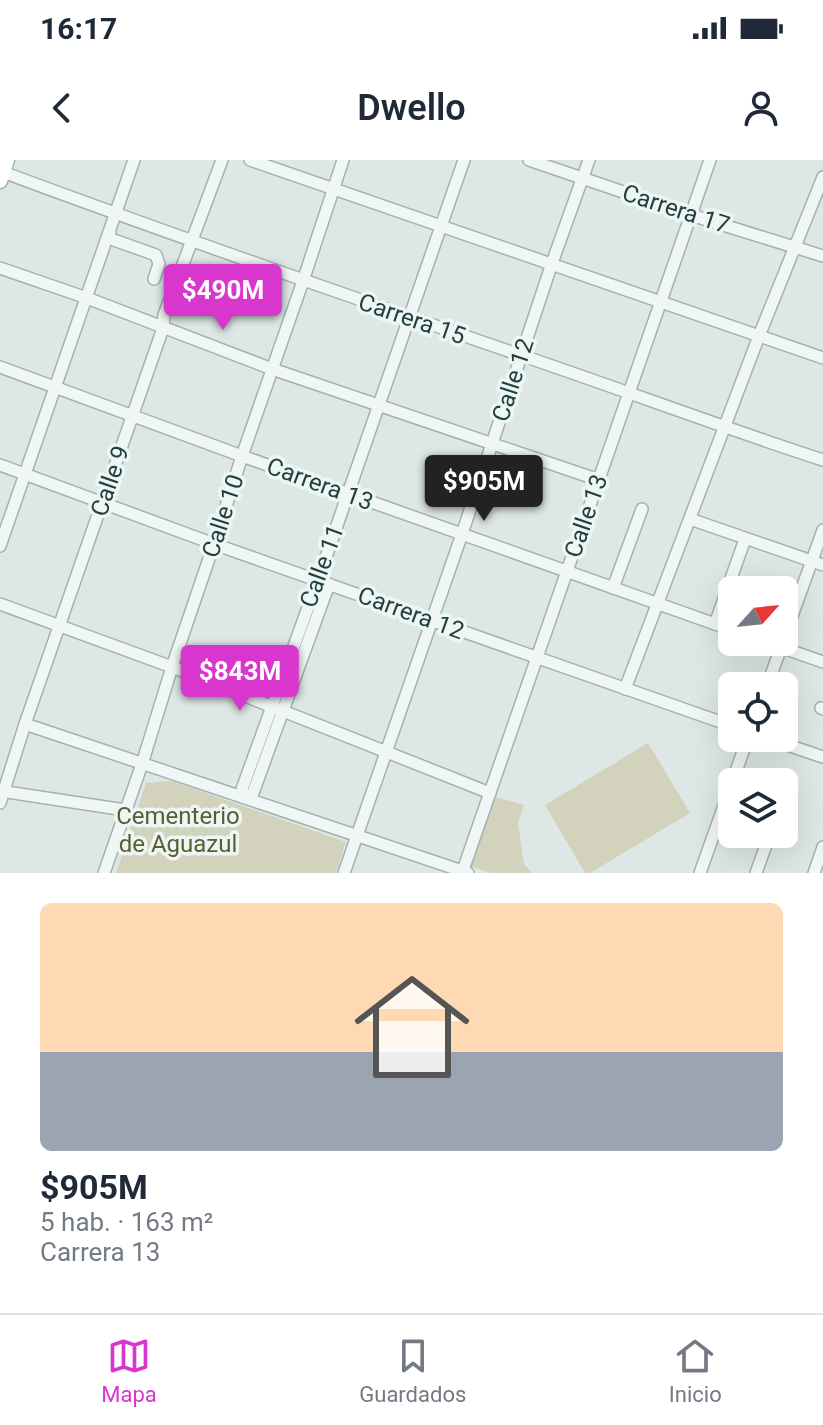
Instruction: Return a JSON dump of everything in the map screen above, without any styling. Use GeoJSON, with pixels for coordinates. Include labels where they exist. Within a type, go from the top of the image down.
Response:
{"type":"FeatureCollection","features":[{"type":"Feature","properties":{"kind":"street"},"geometry":{"type":"LineString","coordinates":[[0,546],[134,160]]}},
{"type":"Feature","properties":{"kind":"street","name":"Calle 9"},"geometry":{"type":"LineString","coordinates":[[1,795],[163,328],[164,315],[222,160]]}},
{"type":"Feature","properties":{"kind":"street"},"geometry":{"type":"LineString","coordinates":[[250,160],[823,358]]}},
{"type":"Feature","properties":{"kind":"street","name":"Calle 10"},"geometry":{"type":"LineString","coordinates":[[104,873],[343,160]]}},
{"type":"Feature","properties":{"kind":"street","name":"Calle 11"},"geometry":{"type":"LineString","coordinates":[[245,798],[242,789],[277,710],[323,582],[348,494],[464,160]]}},
{"type":"Feature","properties":{"kind":"street","name":"Carrera 17"},"geometry":{"type":"LineString","coordinates":[[529,160],[823,256]]}},
{"type":"Feature","properties":{"kind":"street","name":"Calle 12"},"geometry":{"type":"LineString","coordinates":[[344,873],[589,160]]}},
{"type":"Feature","properties":{"kind":"street","name":"Calle 13"},"geometry":{"type":"LineString","coordinates":[[465,872],[710,160]]}},
{"type":"Feature","properties":{"kind":"street","name":"Carrera 15"},"geometry":{"type":"LineString","coordinates":[[3,171],[303,281],[823,460]]}},
{"type":"Feature","properties":{"kind":"street"},"geometry":{"type":"LineString","coordinates":[[625,689],[823,177]]}},
{"type":"Feature","properties":{"kind":"street"},"geometry":{"type":"LineString","coordinates":[[108,238],[156,255],[159,264],[154,279]]}},
{"type":"Feature","properties":{"kind":"street"},"geometry":{"type":"LineString","coordinates":[[0,268],[272,369],[599,480]]}},
{"type":"Feature","properties":{"kind":"street","name":"Carrera 13"},"geometry":{"type":"LineString","coordinates":[[0,367],[718,625]]}},
{"type":"Feature","properties":{"kind":"street","name":"Carrera 12"},"geometry":{"type":"LineString","coordinates":[[0,465],[214,544],[718,721]]}},
{"type":"Feature","properties":{"kind":"street"},"geometry":{"type":"LineString","coordinates":[[613,588],[642,509]]}},
{"type":"Feature","properties":{"kind":"street"},"geometry":{"type":"LineString","coordinates":[[690,519],[817,563]]}},
{"type":"Feature","properties":{"kind":"street"},"geometry":{"type":"LineString","coordinates":[[798,608],[817,563],[823,530]]}},
{"type":"Feature","properties":{"kind":"street"},"geometry":{"type":"LineString","coordinates":[[715,624],[745,539]]}},
{"type":"Feature","properties":{"kind":"street"},"geometry":{"type":"LineString","coordinates":[[0,604],[172,667],[490,793]]}},
{"type":"Feature","properties":{"kind":"street"},"geometry":{"type":"LineString","coordinates":[[798,650],[823,662]]}},
{"type":"Feature","properties":{"kind":"street"},"geometry":{"type":"LineString","coordinates":[[25,724],[465,872]]}},
{"type":"Feature","properties":{"kind":"street"},"geometry":{"type":"LineString","coordinates":[[798,749],[823,757]]}},
{"type":"Feature","properties":{"kind":"street"},"geometry":{"type":"LineString","coordinates":[[1,795],[125,810]]}},
{"type":"Feature","properties":{"kind":"street"},"geometry":{"type":"LineString","coordinates":[[702,872],[718,824]]}},
{"type":"Feature","properties":{"kind":"street"},"geometry":{"type":"LineString","coordinates":[[814,873],[823,847]]}},
{"type":"Feature","properties":{"kind":"street"},"geometry":{"type":"LineString","coordinates":[[756,873],[765,848]]}},
{"type":"Feature","properties":{"kind":"green space"},"geometry":{"type":"Polygon","coordinates":[[[648,743],[690,813],[590,873],[585,873],[545,805],[648,743]]]}},
{"type":"Feature","properties":{"kind":"green space","name":"Cementerio de Aguazul"},"geometry":{"type":"Polygon","coordinates":[[[172,781],[346,842],[336,873],[116,873],[146,783],[172,781]]]}},
{"type":"Feature","properties":{"kind":"green space"},"geometry":{"type":"Polygon","coordinates":[[[496,797],[524,805],[518,823],[524,864],[532,873],[490,873],[470,866],[496,797]]]}}]}
